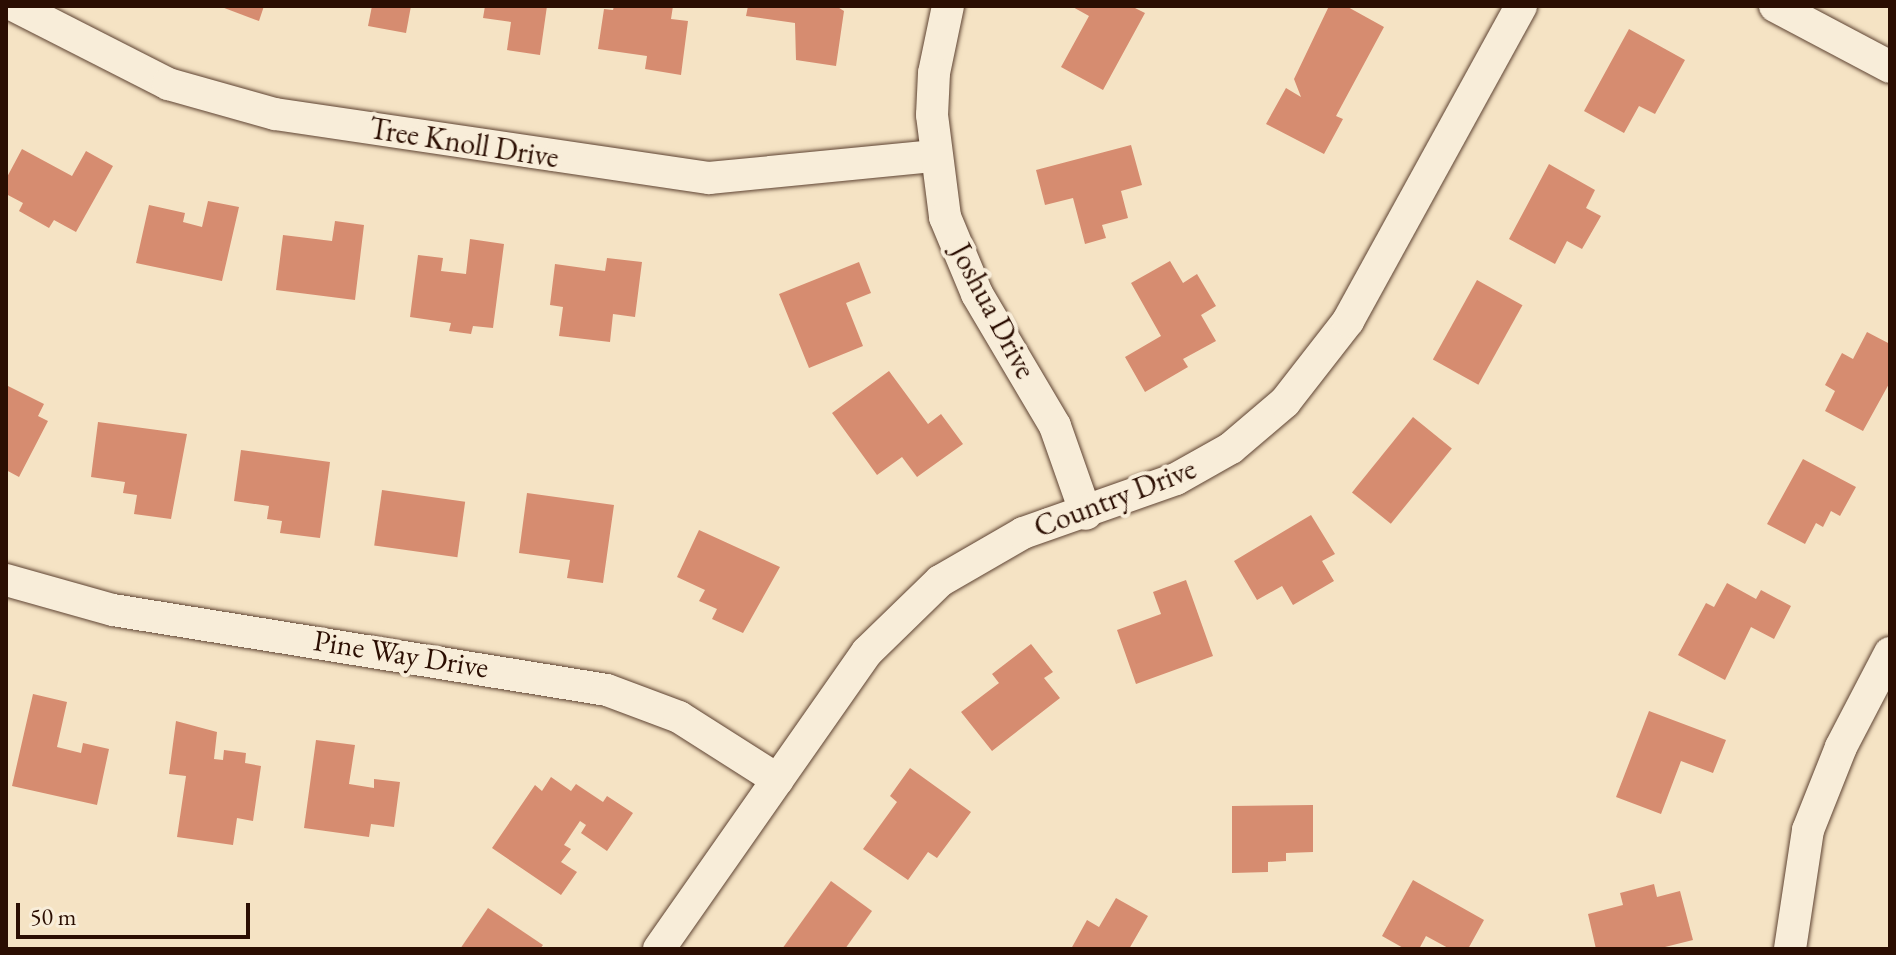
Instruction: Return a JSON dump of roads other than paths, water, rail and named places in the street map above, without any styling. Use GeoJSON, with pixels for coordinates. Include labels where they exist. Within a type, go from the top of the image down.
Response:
{"type":"FeatureCollection","features":[{"type":"Feature","properties":{"kind":"street","name":"Tree Knoll Drive"},"geometry":{"type":"LineString","coordinates":[[15,6],[168,84],[275,114],[709,178],[935,156]]}},
{"type":"Feature","properties":{"kind":"street","name":"Joshua Drive"},"geometry":{"type":"LineString","coordinates":[[948,6],[934,73],[935,156],[945,217],[964,268],[1055,426],[1086,514]]}},
{"type":"Feature","properties":{"kind":"street","name":"Country Drive"},"geometry":{"type":"LineString","coordinates":[[659,949],[867,652],[940,581],[1023,533],[1086,514],[1176,479],[1231,448],[1313,372],[1348,321],[1521,6]]}},
{"type":"Feature","properties":{"kind":"street"},"geometry":{"type":"LineString","coordinates":[[1775,6],[1890,67]]}},
{"type":"Feature","properties":{"kind":"street","name":"Pine Way Drive"},"geometry":{"type":"LineString","coordinates":[[6,580],[100,608],[607,690],[679,717],[778,780]]}},
{"type":"Feature","properties":{"kind":"street"},"geometry":{"type":"LineString","coordinates":[[1790,949],[1808,830],[1841,747],[1890,653]]}}]}
